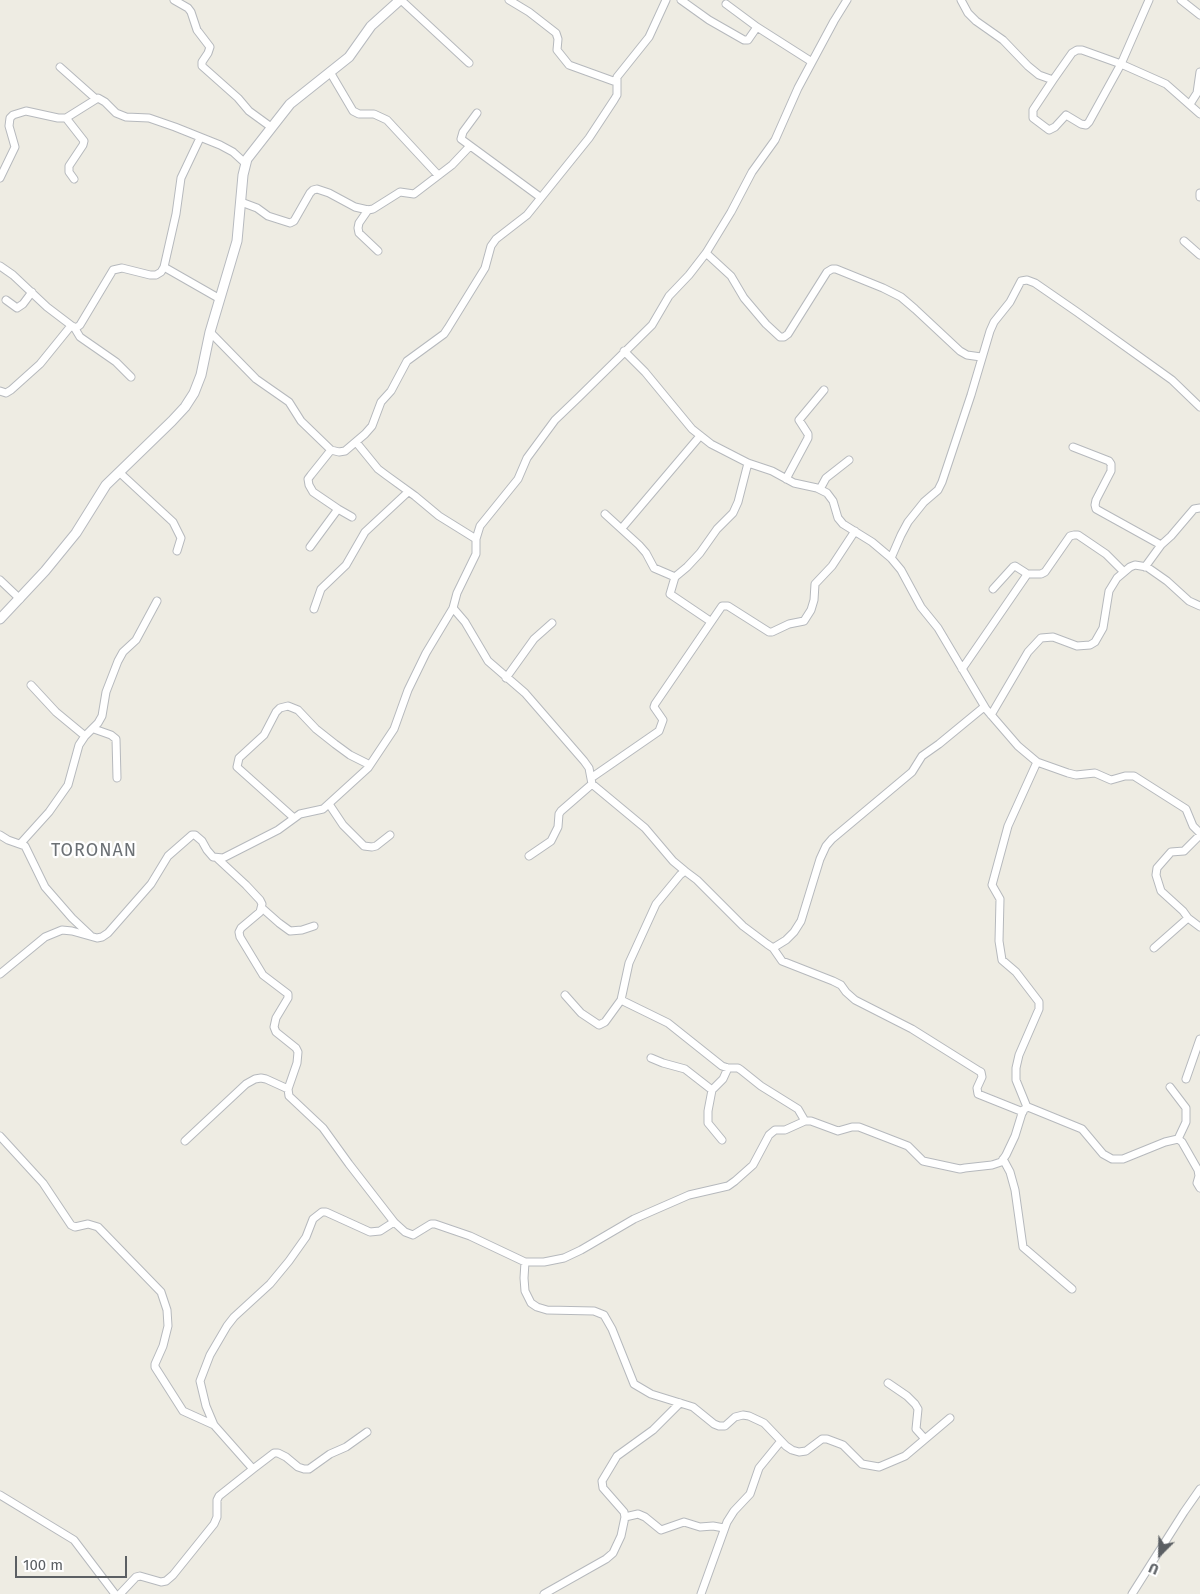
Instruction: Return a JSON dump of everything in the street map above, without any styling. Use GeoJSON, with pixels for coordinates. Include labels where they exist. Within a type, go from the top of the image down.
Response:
{"type":"FeatureCollection","features":[{"type":"Feature","properties":{"kind":"street"},"geometry":{"type":"LineString","coordinates":[[174,0],[188,8],[197,30],[210,47],[202,62],[202,66],[238,98],[249,111],[272,126]]}},
{"type":"Feature","properties":{"kind":"street"},"geometry":{"type":"LineString","coordinates":[[0,619],[20,599],[76,533],[99,494],[118,472],[172,422],[194,393],[201,375],[210,332],[237,241],[245,163],[290,104],[349,57],[371,26],[401,0],[468,63]]}},
{"type":"Feature","properties":{"kind":"street"},"geometry":{"type":"LineString","coordinates":[[509,0],[556,32],[558,39],[557,50],[569,64],[616,82]]}},
{"type":"Feature","properties":{"kind":"street"},"geometry":{"type":"LineString","coordinates":[[210,332],[256,379],[284,398],[301,421],[331,450],[345,451],[372,426],[378,408],[391,391],[407,361],[444,334],[484,268],[491,246],[496,239],[520,222],[588,138],[617,95],[616,82],[622,71],[649,38],[666,0]]}},
{"type":"Feature","properties":{"kind":"street"},"geometry":{"type":"LineString","coordinates":[[681,0],[709,20],[744,40],[748,40],[757,28]]}},
{"type":"Feature","properties":{"kind":"street"},"geometry":{"type":"LineString","coordinates":[[218,859],[278,830],[303,813],[323,810],[370,765],[394,728],[408,690],[426,653],[452,608],[457,593],[476,554],[476,539],[480,526],[518,479],[527,458],[555,420],[580,398],[652,324],[669,296],[706,253],[752,172],[775,140],[798,88],[847,0]]}},
{"type":"Feature","properties":{"kind":"street"},"geometry":{"type":"LineString","coordinates":[[961,0],[968,13],[976,21],[1003,40],[1033,70],[1053,80]]}},
{"type":"Feature","properties":{"kind":"street"},"geometry":{"type":"LineString","coordinates":[[1149,0],[1121,64],[1090,122],[1086,125],[1081,124],[1066,115],[1055,128],[1049,130],[1033,118],[1033,110],[1072,54],[1077,50],[1082,50],[1121,64],[1166,84],[1200,114]]}},
{"type":"Feature","properties":{"kind":"street"},"geometry":{"type":"LineString","coordinates":[[1181,0],[1200,16]]}},
{"type":"Feature","properties":{"kind":"street"},"geometry":{"type":"LineString","coordinates":[[726,4],[757,28],[812,62]]}},
{"type":"Feature","properties":{"kind":"street"},"geometry":{"type":"LineString","coordinates":[[60,67],[116,113],[126,117],[149,118],[220,145],[233,152],[245,163]]}},
{"type":"Feature","properties":{"kind":"street"},"geometry":{"type":"LineString","coordinates":[[330,72],[353,110],[359,114],[374,114],[387,120],[438,176]]}},
{"type":"Feature","properties":{"kind":"street"},"geometry":{"type":"LineString","coordinates":[[1190,104],[1197,93],[1200,72]]}},
{"type":"Feature","properties":{"kind":"street"},"geometry":{"type":"LineString","coordinates":[[0,178],[15,147],[8,126],[13,115],[26,111],[66,118],[96,98]]}},
{"type":"Feature","properties":{"kind":"street"},"geometry":{"type":"LineString","coordinates":[[477,114],[462,135],[462,139],[540,198]]}},
{"type":"Feature","properties":{"kind":"street"},"geometry":{"type":"LineString","coordinates":[[66,118],[84,141],[69,166],[69,172],[74,179]]}},
{"type":"Feature","properties":{"kind":"street"},"geometry":{"type":"LineString","coordinates":[[1,394],[11,390],[40,364],[73,327],[80,325],[113,270],[122,268],[156,275],[161,272],[164,267],[176,214],[181,178],[200,138]]}},
{"type":"Feature","properties":{"kind":"street"},"geometry":{"type":"LineString","coordinates":[[241,202],[257,208],[268,216],[290,222],[294,221],[313,190],[317,189],[329,193],[355,207],[368,210],[373,209],[400,192],[414,194],[452,165],[470,146]]}},
{"type":"Feature","properties":{"kind":"street"},"geometry":{"type":"LineString","coordinates":[[368,210],[359,223],[359,234],[378,251]]}},
{"type":"Feature","properties":{"kind":"street"},"geometry":{"type":"LineString","coordinates":[[1184,241],[1200,255]]}},
{"type":"Feature","properties":{"kind":"street"},"geometry":{"type":"LineString","coordinates":[[706,253],[731,276],[744,298],[780,337],[786,336],[827,272],[836,269],[901,297],[960,351],[967,355],[981,357]]}},
{"type":"Feature","properties":{"kind":"street"},"geometry":{"type":"LineString","coordinates":[[0,266],[73,327],[80,337],[116,362],[131,376]]}},
{"type":"Feature","properties":{"kind":"street"},"geometry":{"type":"LineString","coordinates":[[164,267],[220,299]]}},
{"type":"Feature","properties":{"kind":"street"},"geometry":{"type":"LineString","coordinates":[[891,558],[908,522],[924,502],[938,490],[942,482],[992,326],[1010,302],[1019,283],[1024,280],[1031,281],[1078,312],[1172,380],[1200,407]]}},
{"type":"Feature","properties":{"kind":"street"},"geometry":{"type":"LineString","coordinates":[[6,300],[17,308],[23,304],[32,292]]}},
{"type":"Feature","properties":{"kind":"street"},"geometry":{"type":"LineString","coordinates":[[624,351],[645,372],[684,419],[700,436],[711,444],[748,463],[772,471],[800,485],[820,489],[827,493],[838,518],[843,524],[872,542],[891,558],[901,570],[921,607],[938,628],[976,690],[984,707],[1018,746],[1037,762],[1068,773],[1080,775],[1095,773],[1111,780],[1125,776],[1134,776],[1186,809],[1193,826],[1200,834],[1184,851],[1171,852],[1157,868],[1156,875],[1161,891],[1188,918],[1200,927]]}},
{"type":"Feature","properties":{"kind":"street"},"geometry":{"type":"LineString","coordinates":[[786,479],[808,438],[808,434],[799,420],[824,390]]}},
{"type":"Feature","properties":{"kind":"street"},"geometry":{"type":"LineString","coordinates":[[622,528],[700,436]]}},
{"type":"Feature","properties":{"kind":"street"},"geometry":{"type":"LineString","coordinates":[[356,442],[378,469],[439,516],[476,539]]}},
{"type":"Feature","properties":{"kind":"street"},"geometry":{"type":"LineString","coordinates":[[1074,447],[1109,461],[1111,464],[1111,471],[1096,500],[1096,509],[1161,545]]}},
{"type":"Feature","properties":{"kind":"street"},"geometry":{"type":"LineString","coordinates":[[331,450],[308,480],[313,492],[352,517]]}},
{"type":"Feature","properties":{"kind":"street"},"geometry":{"type":"LineString","coordinates":[[820,489],[826,478],[849,460]]}},
{"type":"Feature","properties":{"kind":"street"},"geometry":{"type":"LineString","coordinates":[[710,622],[670,594],[670,591],[675,577],[700,553],[717,529],[732,513],[743,488],[748,463]]}},
{"type":"Feature","properties":{"kind":"street"},"geometry":{"type":"LineString","coordinates":[[118,472],[173,522],[181,538],[178,550]]}},
{"type":"Feature","properties":{"kind":"street"},"geometry":{"type":"LineString","coordinates":[[314,609],[321,589],[346,565],[366,532],[408,492]]}},
{"type":"Feature","properties":{"kind":"street"},"geometry":{"type":"LineString","coordinates":[[1145,567],[1161,545],[1194,509],[1200,508]]}},
{"type":"Feature","properties":{"kind":"street"},"geometry":{"type":"LineString","coordinates":[[310,547],[338,509]]}},
{"type":"Feature","properties":{"kind":"street"},"geometry":{"type":"LineString","coordinates":[[605,514],[622,528],[646,553],[654,568],[675,577]]}},
{"type":"Feature","properties":{"kind":"street"},"geometry":{"type":"LineString","coordinates":[[529,856],[551,841],[558,827],[561,811],[592,781],[659,731],[664,720],[654,707],[655,704],[719,608],[726,606],[769,632],[789,624],[804,621],[811,610],[814,600],[815,584],[832,566],[855,531]]}},
{"type":"Feature","properties":{"kind":"street"},"geometry":{"type":"LineString","coordinates":[[992,589],[1015,566],[1026,574],[1041,574],[1045,572],[1070,536],[1074,535],[1078,535],[1106,554],[1123,571]]}},
{"type":"Feature","properties":{"kind":"street"},"geometry":{"type":"LineString","coordinates":[[991,715],[1028,652],[1041,638],[1053,637],[1077,646],[1090,645],[1095,642],[1103,628],[1109,591],[1123,571],[1135,565],[1145,567],[1166,581],[1189,601],[1200,606]]}},
{"type":"Feature","properties":{"kind":"street"},"geometry":{"type":"LineString","coordinates":[[962,669],[1026,574]]}},
{"type":"Feature","properties":{"kind":"street"},"geometry":{"type":"LineString","coordinates":[[0,580],[20,599]]}},
{"type":"Feature","properties":{"kind":"street"},"geometry":{"type":"LineString","coordinates":[[21,843],[49,812],[68,785],[79,745],[102,716],[106,692],[118,661],[136,640],[157,601]]}},
{"type":"Feature","properties":{"kind":"street"},"geometry":{"type":"LineString","coordinates":[[452,608],[465,622],[488,661],[525,693],[584,761],[589,768],[592,781],[645,828],[667,854],[697,880],[743,926],[773,948],[782,961],[841,985],[855,1000],[912,1029],[981,1072],[982,1077],[977,1088],[978,1094],[1082,1130],[1103,1154],[1112,1159],[1124,1159],[1178,1139],[1186,1122],[1186,1108],[1170,1087]]}},
{"type":"Feature","properties":{"kind":"street"},"geometry":{"type":"LineString","coordinates":[[506,678],[534,639],[552,623]]}},
{"type":"Feature","properties":{"kind":"street"},"geometry":{"type":"LineString","coordinates":[[31,685],[56,712],[85,736]]}},
{"type":"Feature","properties":{"kind":"street"},"geometry":{"type":"LineString","coordinates":[[294,818],[237,767],[239,758],[264,735],[280,708],[288,706],[298,710],[316,729],[335,744],[350,755],[370,765]]}},
{"type":"Feature","properties":{"kind":"street"},"geometry":{"type":"LineString","coordinates":[[773,948],[786,940],[794,932],[800,921],[820,859],[832,839],[912,772],[922,756],[984,707]]}},
{"type":"Feature","properties":{"kind":"street"},"geometry":{"type":"LineString","coordinates":[[94,728],[116,739],[117,778]]}},
{"type":"Feature","properties":{"kind":"street"},"geometry":{"type":"LineString","coordinates":[[262,908],[239,932],[240,937],[263,975],[288,994],[288,998],[276,1018],[274,1027],[276,1032],[296,1048],[298,1052],[298,1063],[288,1089],[289,1096],[323,1128],[394,1222],[405,1232],[413,1235],[431,1224],[435,1224],[470,1236],[525,1262],[544,1262],[564,1258],[582,1250],[616,1228],[689,1195],[728,1186],[736,1182],[753,1165],[772,1132],[785,1130],[806,1121],[811,1121],[838,1132],[852,1126],[859,1127],[908,1146],[923,1161],[954,1168],[960,1169],[998,1164],[1003,1159],[1015,1136],[1025,1110],[1016,1080],[1016,1068],[1019,1055],[1039,1009],[1040,1002],[1016,972],[1002,960],[999,941],[1000,899],[992,885],[1008,826],[1037,762]]}},
{"type":"Feature","properties":{"kind":"street"},"geometry":{"type":"LineString","coordinates":[[329,804],[343,825],[364,846],[376,846],[390,835]]}},
{"type":"Feature","properties":{"kind":"street"},"geometry":{"type":"LineString","coordinates":[[0,834],[8,840],[25,846],[45,887],[72,918],[92,937]]}},
{"type":"Feature","properties":{"kind":"street"},"geometry":{"type":"LineString","coordinates":[[0,974],[44,937],[62,930],[92,937],[102,937],[114,927],[151,884],[168,856],[192,835],[199,838],[207,850],[260,900],[262,908],[279,923],[290,931],[296,932],[314,926]]}},
{"type":"Feature","properties":{"kind":"street"},"geometry":{"type":"LineString","coordinates":[[565,995],[581,1013],[599,1025],[605,1022],[621,1000],[626,970],[656,904],[680,875],[686,871]]}},
{"type":"Feature","properties":{"kind":"street"},"geometry":{"type":"LineString","coordinates":[[1154,948],[1188,918]]}},
{"type":"Feature","properties":{"kind":"street"},"geometry":{"type":"LineString","coordinates":[[621,1000],[668,1023],[722,1066],[741,1070],[761,1086],[798,1109],[806,1121]]}},
{"type":"Feature","properties":{"kind":"street"},"geometry":{"type":"LineString","coordinates":[[1186,1080],[1200,1039]]}},
{"type":"Feature","properties":{"kind":"street"},"geometry":{"type":"LineString","coordinates":[[651,1058],[685,1069],[712,1090]]}},
{"type":"Feature","properties":{"kind":"street"},"geometry":{"type":"LineString","coordinates":[[722,1140],[708,1123],[708,1102],[712,1090],[723,1079],[728,1068]]}},
{"type":"Feature","properties":{"kind":"street"},"geometry":{"type":"LineString","coordinates":[[185,1141],[246,1084],[254,1080],[266,1079],[288,1089]]}},
{"type":"Feature","properties":{"kind":"street"},"geometry":{"type":"LineString","coordinates":[[0,1136],[43,1183],[71,1225],[75,1227],[88,1224],[98,1227],[161,1292],[167,1310],[168,1326],[155,1367],[183,1411],[214,1425]]}},
{"type":"Feature","properties":{"kind":"street"},"geometry":{"type":"LineString","coordinates":[[1178,1139],[1182,1142],[1198,1170],[1197,1183],[1200,1188]]}},
{"type":"Feature","properties":{"kind":"street"},"geometry":{"type":"LineString","coordinates":[[1003,1159],[1010,1172],[1015,1190],[1023,1247],[1072,1290]]}},
{"type":"Feature","properties":{"kind":"street"},"geometry":{"type":"LineString","coordinates":[[253,1469],[214,1425],[206,1406],[200,1381],[210,1354],[234,1317],[270,1284],[294,1256],[306,1237],[313,1219],[322,1212],[326,1212],[370,1232],[376,1232],[394,1222]]}},
{"type":"Feature","properties":{"kind":"street"},"geometry":{"type":"LineString","coordinates":[[525,1262],[525,1291],[531,1303],[547,1310],[594,1311],[604,1315],[612,1329],[634,1384],[651,1394],[693,1407],[719,1426],[725,1426],[735,1417],[742,1415],[755,1418],[772,1431],[786,1446],[799,1452],[806,1451],[822,1439],[827,1439],[842,1445],[862,1464],[878,1467],[905,1456],[950,1418]]}},
{"type":"Feature","properties":{"kind":"street"},"geometry":{"type":"LineString","coordinates":[[888,1383],[915,1404],[918,1409],[916,1429],[925,1439]]}},
{"type":"Feature","properties":{"kind":"street"},"geometry":{"type":"LineString","coordinates":[[544,1594],[606,1559],[613,1553],[621,1536],[625,1517],[624,1512],[603,1488],[602,1481],[617,1456],[653,1430],[680,1403]]}},
{"type":"Feature","properties":{"kind":"street"},"geometry":{"type":"LineString","coordinates":[[120,1594],[140,1576],[161,1582],[166,1581],[173,1575],[214,1524],[217,1517],[217,1500],[219,1496],[274,1452],[282,1454],[298,1467],[308,1468],[367,1432]]}},
{"type":"Feature","properties":{"kind":"street"},"geometry":{"type":"LineString","coordinates":[[701,1594],[724,1528],[734,1511],[750,1494],[755,1477],[764,1460],[781,1441]]}},
{"type":"Feature","properties":{"kind":"street"},"geometry":{"type":"LineString","coordinates":[[1132,1594],[1200,1490]]}},
{"type":"Feature","properties":{"kind":"street"},"geometry":{"type":"LineString","coordinates":[[0,1494],[74,1540],[115,1594]]}},
{"type":"Feature","properties":{"kind":"street"},"geometry":{"type":"LineString","coordinates":[[625,1517],[638,1514],[645,1516],[661,1530],[684,1522],[700,1527],[713,1526],[724,1528]]}},
{"type":"Feature","properties":{"kind":"district","name":"TORONAN"},"geometry":{"type":"Point","coordinates":[94,851]}}]}
